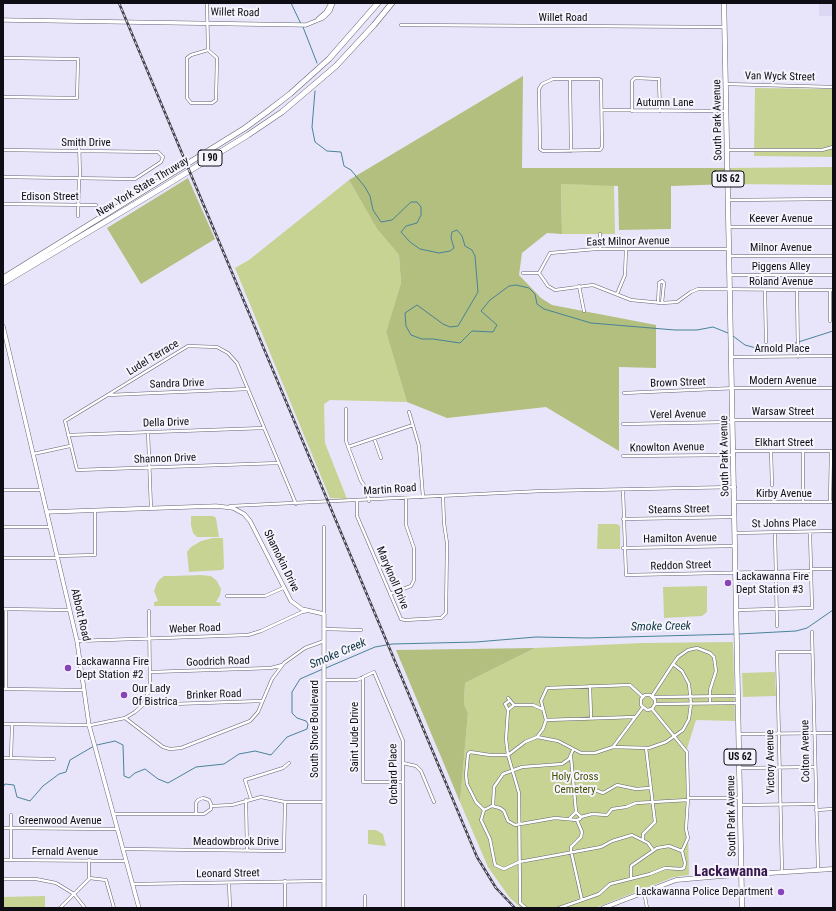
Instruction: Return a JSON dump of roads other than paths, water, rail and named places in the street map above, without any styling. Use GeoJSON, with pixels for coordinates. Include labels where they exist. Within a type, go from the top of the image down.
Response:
{"type":"FeatureCollection","features":[{"type":"Feature","properties":{"kind":"highway","name":"New York State Thruway"},"geometry":{"type":"LineString","coordinates":[[4,280],[245,128],[268,111],[290,94],[329,59],[378,3]]}},
{"type":"Feature","properties":{"kind":"highway","name":"New York State Thruway"},"geometry":{"type":"LineString","coordinates":[[4,280],[160,189],[248,135],[282,112],[336,66],[392,3]]}},
{"type":"Feature","properties":{"kind":"main road","name":"South Park Avenue"},"geometry":{"type":"LineString","coordinates":[[724,3],[731,357],[736,516],[742,908]]}},
{"type":"Feature","properties":{"kind":"main road"},"geometry":{"type":"LineString","coordinates":[[603,908],[676,880],[742,874],[833,869]]}},
{"type":"Feature","properties":{"kind":"street"},"geometry":{"type":"LineString","coordinates":[[207,3],[208,50],[217,58],[216,100],[212,103],[191,103],[187,98],[187,58],[191,55],[208,50]]}},
{"type":"Feature","properties":{"kind":"street","name":"Willet Road"},"geometry":{"type":"LineString","coordinates":[[3,20],[309,23],[323,17],[330,10],[332,3]]}},
{"type":"Feature","properties":{"kind":"street","name":"Willet Road"},"geometry":{"type":"LineString","coordinates":[[401,25],[725,27]]}},
{"type":"Feature","properties":{"kind":"street"},"geometry":{"type":"LineString","coordinates":[[3,58],[78,59],[78,98],[3,97]]}},
{"type":"Feature","properties":{"kind":"street"},"geometry":{"type":"LineString","coordinates":[[632,111],[632,81],[635,78],[659,79],[660,111]]}},
{"type":"Feature","properties":{"kind":"street"},"geometry":{"type":"LineString","coordinates":[[570,79],[571,151]]}},
{"type":"Feature","properties":{"kind":"street"},"geometry":{"type":"LineString","coordinates":[[600,79],[602,82],[602,110],[602,149],[598,151],[543,151],[540,149],[539,90],[541,85],[550,80],[600,79]]}},
{"type":"Feature","properties":{"kind":"street","name":"Van Wyck Street"},"geometry":{"type":"LineString","coordinates":[[726,84],[833,87]]}},
{"type":"Feature","properties":{"kind":"street","name":"Autumn Lane"},"geometry":{"type":"LineString","coordinates":[[602,110],[727,111]]}},
{"type":"Feature","properties":{"kind":"street"},"geometry":{"type":"LineString","coordinates":[[78,216],[79,139]]}},
{"type":"Feature","properties":{"kind":"street"},"geometry":{"type":"LineString","coordinates":[[727,150],[822,150],[833,147]]}},
{"type":"Feature","properties":{"kind":"street","name":"Smith Drive"},"geometry":{"type":"LineString","coordinates":[[3,150],[158,152],[162,154],[163,160],[135,179],[79,178]]}},
{"type":"Feature","properties":{"kind":"street"},"geometry":{"type":"LineString","coordinates":[[3,178],[79,178]]}},
{"type":"Feature","properties":{"kind":"street"},"geometry":{"type":"LineString","coordinates":[[728,200],[833,199]]}},
{"type":"Feature","properties":{"kind":"street","name":"Edison Street"},"geometry":{"type":"LineString","coordinates":[[3,204],[96,205]]}},
{"type":"Feature","properties":{"kind":"street","name":"Keever Avenue"},"geometry":{"type":"LineString","coordinates":[[729,228],[833,227]]}},
{"type":"Feature","properties":{"kind":"street"},"geometry":{"type":"LineString","coordinates":[[600,234],[600,249]]}},
{"type":"Feature","properties":{"kind":"street","name":"East Milnor Avenue"},"geometry":{"type":"LineString","coordinates":[[539,273],[550,253],[600,249],[729,249]]}},
{"type":"Feature","properties":{"kind":"street"},"geometry":{"type":"LineString","coordinates":[[617,294],[625,275],[626,249]]}},
{"type":"Feature","properties":{"kind":"street","name":"Milnor Avenue"},"geometry":{"type":"LineString","coordinates":[[729,256],[833,256]]}},
{"type":"Feature","properties":{"kind":"street"},"geometry":{"type":"LineString","coordinates":[[523,273],[539,273]]}},
{"type":"Feature","properties":{"kind":"street","name":"Roland Avenue"},"geometry":{"type":"LineString","coordinates":[[539,273],[548,286],[555,290],[579,286],[598,286],[637,302],[677,302],[698,289],[831,290]]}},
{"type":"Feature","properties":{"kind":"street","name":"Piggens Alley"},"geometry":{"type":"LineString","coordinates":[[730,275],[833,275]]}},
{"type":"Feature","properties":{"kind":"street"},"geometry":{"type":"LineString","coordinates":[[658,303],[659,283],[662,281],[664,283],[662,303]]}},
{"type":"Feature","properties":{"kind":"street"},"geometry":{"type":"LineString","coordinates":[[579,286],[584,311]]}},
{"type":"Feature","properties":{"kind":"street"},"geometry":{"type":"LineString","coordinates":[[765,290],[766,342]]}},
{"type":"Feature","properties":{"kind":"street"},"geometry":{"type":"LineString","coordinates":[[797,290],[798,357]]}},
{"type":"Feature","properties":{"kind":"street"},"geometry":{"type":"LineString","coordinates":[[830,321],[831,290]]}},
{"type":"Feature","properties":{"kind":"street","name":"Abbott Road"},"geometry":{"type":"LineString","coordinates":[[3,328],[77,641],[89,725],[139,908]]}},
{"type":"Feature","properties":{"kind":"street","name":"Ludel Terrace"},"geometry":{"type":"LineString","coordinates":[[70,446],[65,421],[188,346],[212,346],[228,353],[237,364],[296,504]]}},
{"type":"Feature","properties":{"kind":"street","name":"Arnold Place"},"geometry":{"type":"LineString","coordinates":[[731,357],[833,356]]}},
{"type":"Feature","properties":{"kind":"street","name":"Modern Avenue"},"geometry":{"type":"LineString","coordinates":[[732,389],[833,388]]}},
{"type":"Feature","properties":{"kind":"street","name":"Sandra Drive"},"geometry":{"type":"LineString","coordinates":[[108,395],[248,389]]}},
{"type":"Feature","properties":{"kind":"street","name":"Brown Street"},"geometry":{"type":"LineString","coordinates":[[624,393],[732,389]]}},
{"type":"Feature","properties":{"kind":"street"},"geometry":{"type":"LineString","coordinates":[[346,409],[346,441],[361,481],[367,489],[369,501]]}},
{"type":"Feature","properties":{"kind":"street"},"geometry":{"type":"LineString","coordinates":[[409,412],[421,457],[423,497]]}},
{"type":"Feature","properties":{"kind":"street","name":"Warsaw Street"},"geometry":{"type":"LineString","coordinates":[[733,421],[833,420]]}},
{"type":"Feature","properties":{"kind":"street","name":"Verel Avenue"},"geometry":{"type":"LineString","coordinates":[[623,424],[733,421]]}},
{"type":"Feature","properties":{"kind":"street"},"geometry":{"type":"LineString","coordinates":[[348,447],[413,425]]}},
{"type":"Feature","properties":{"kind":"street","name":"Della Drive"},"geometry":{"type":"LineString","coordinates":[[68,435],[264,428]]}},
{"type":"Feature","properties":{"kind":"street"},"geometry":{"type":"LineString","coordinates":[[148,432],[151,508]]}},
{"type":"Feature","properties":{"kind":"street"},"geometry":{"type":"LineString","coordinates":[[374,438],[381,458]]}},
{"type":"Feature","properties":{"kind":"street"},"geometry":{"type":"LineString","coordinates":[[33,454],[70,446]]}},
{"type":"Feature","properties":{"kind":"street","name":"Shannon Drive"},"geometry":{"type":"LineString","coordinates":[[70,446],[76,470],[279,463]]}},
{"type":"Feature","properties":{"kind":"street"},"geometry":{"type":"LineString","coordinates":[[771,451],[772,485]]}},
{"type":"Feature","properties":{"kind":"street","name":"Elkhart Street"},"geometry":{"type":"LineString","coordinates":[[734,453],[771,451],[832,451]]}},
{"type":"Feature","properties":{"kind":"street"},"geometry":{"type":"LineString","coordinates":[[803,451],[803,502]]}},
{"type":"Feature","properties":{"kind":"street"},"geometry":{"type":"LineString","coordinates":[[832,451],[832,502]]}},
{"type":"Feature","properties":{"kind":"street","name":"Knowlton Avenue"},"geometry":{"type":"LineString","coordinates":[[623,456],[734,453]]}},
{"type":"Feature","properties":{"kind":"street","name":"Martin Road"},"geometry":{"type":"LineString","coordinates":[[47,512],[296,504],[443,496],[735,487]]}},
{"type":"Feature","properties":{"kind":"street"},"geometry":{"type":"LineString","coordinates":[[3,490],[42,490]]}},
{"type":"Feature","properties":{"kind":"street"},"geometry":{"type":"LineString","coordinates":[[623,490],[623,548]]}},
{"type":"Feature","properties":{"kind":"street","name":"Maryknoll Drive"},"geometry":{"type":"LineString","coordinates":[[357,501],[357,516],[401,619],[442,618],[445,615],[447,543],[444,523],[443,496]]}},
{"type":"Feature","properties":{"kind":"street"},"geometry":{"type":"LineString","coordinates":[[390,594],[410,586],[414,580],[414,548],[406,525],[406,498]]}},
{"type":"Feature","properties":{"kind":"street","name":"Kirby Avenue"},"geometry":{"type":"LineString","coordinates":[[735,502],[832,502]]}},
{"type":"Feature","properties":{"kind":"street","name":"Shamokin Drive"},"geometry":{"type":"LineString","coordinates":[[227,506],[241,512],[250,521],[283,588],[294,604],[308,611],[324,614]]}},
{"type":"Feature","properties":{"kind":"street"},"geometry":{"type":"LineString","coordinates":[[3,558],[95,555],[95,511]]}},
{"type":"Feature","properties":{"kind":"street","name":"Stearns Street"},"geometry":{"type":"LineString","coordinates":[[623,519],[736,516]]}},
{"type":"Feature","properties":{"kind":"street"},"geometry":{"type":"LineString","coordinates":[[3,527],[50,527]]}},
{"type":"Feature","properties":{"kind":"street","name":"South Shore Boulevard"},"geometry":{"type":"LineString","coordinates":[[324,527],[324,908]]}},
{"type":"Feature","properties":{"kind":"street","name":"St Johns Place"},"geometry":{"type":"LineString","coordinates":[[736,533],[833,531]]}},
{"type":"Feature","properties":{"kind":"street"},"geometry":{"type":"LineString","coordinates":[[775,532],[777,626]]}},
{"type":"Feature","properties":{"kind":"street"},"geometry":{"type":"LineString","coordinates":[[737,610],[812,608],[810,532]]}},
{"type":"Feature","properties":{"kind":"street","name":"Hamilton Avenue"},"geometry":{"type":"LineString","coordinates":[[623,548],[736,546]]}},
{"type":"Feature","properties":{"kind":"street","name":"Reddon Street"},"geometry":{"type":"LineString","coordinates":[[623,548],[626,575],[833,569]]}},
{"type":"Feature","properties":{"kind":"street"},"geometry":{"type":"LineString","coordinates":[[227,596],[265,596],[283,588]]}},
{"type":"Feature","properties":{"kind":"street"},"geometry":{"type":"LineString","coordinates":[[70,610],[4,609],[4,689],[85,690]]}},
{"type":"Feature","properties":{"kind":"street"},"geometry":{"type":"LineString","coordinates":[[3,724],[89,725],[125,718],[143,705],[150,688],[151,672],[149,611]]}},
{"type":"Feature","properties":{"kind":"street","name":"Weber Road"},"geometry":{"type":"LineString","coordinates":[[77,641],[248,635],[261,632],[302,612],[308,611]]}},
{"type":"Feature","properties":{"kind":"street"},"geometry":{"type":"LineString","coordinates":[[324,629],[361,630]]}},
{"type":"Feature","properties":{"kind":"street","name":"Colton Avenue"},"geometry":{"type":"LineString","coordinates":[[812,632],[815,810],[818,870]]}},
{"type":"Feature","properties":{"kind":"street"},"geometry":{"type":"LineString","coordinates":[[125,718],[163,747],[179,748],[247,723],[258,712],[261,701],[272,679],[284,663],[305,648],[324,641]]}},
{"type":"Feature","properties":{"kind":"street"},"geometry":{"type":"LineString","coordinates":[[655,704],[653,697],[678,657],[688,650],[697,648],[710,653],[716,664],[716,671],[711,685],[710,703]]}},
{"type":"Feature","properties":{"kind":"street","name":"Victory Avenue"},"geometry":{"type":"LineString","coordinates":[[782,872],[777,652],[812,652]]}},
{"type":"Feature","properties":{"kind":"street","name":"Goodrich Road"},"geometry":{"type":"LineString","coordinates":[[151,672],[271,668],[284,663]]}},
{"type":"Feature","properties":{"kind":"street"},"geometry":{"type":"LineString","coordinates":[[537,737],[558,741],[581,753],[595,753],[613,747],[646,748],[666,742],[683,730],[689,719],[691,704],[689,684],[682,671],[673,664]]}},
{"type":"Feature","properties":{"kind":"street","name":"Orchard Place"},"geometry":{"type":"LineString","coordinates":[[324,680],[357,680],[374,672],[403,741],[403,908]]}},
{"type":"Feature","properties":{"kind":"street","name":"Saint Jude Drive"},"geometry":{"type":"LineString","coordinates":[[363,677],[363,782],[403,782]]}},
{"type":"Feature","properties":{"kind":"street"},"geometry":{"type":"LineString","coordinates":[[484,810],[476,802],[467,784],[466,775],[468,754],[470,752],[490,755],[508,755],[525,742],[537,737],[543,729],[546,720],[542,709],[541,700],[547,688],[630,685],[642,697]]}},
{"type":"Feature","properties":{"kind":"street"},"geometry":{"type":"LineString","coordinates":[[590,686],[591,718]]}},
{"type":"Feature","properties":{"kind":"street"},"geometry":{"type":"LineString","coordinates":[[642,697],[648,695],[653,697],[738,696]]}},
{"type":"Feature","properties":{"kind":"street"},"geometry":{"type":"LineString","coordinates":[[642,697],[641,703],[647,710],[652,708],[655,704]]}},
{"type":"Feature","properties":{"kind":"street"},"geometry":{"type":"LineString","coordinates":[[514,705],[509,699],[505,704],[508,710],[506,739],[508,755],[519,793],[520,903],[526,908]]}},
{"type":"Feature","properties":{"kind":"street"},"geometry":{"type":"LineString","coordinates":[[508,710],[514,705],[534,704],[541,700]]}},
{"type":"Feature","properties":{"kind":"street","name":"Brinker Road"},"geometry":{"type":"LineString","coordinates":[[143,705],[261,701]]}},
{"type":"Feature","properties":{"kind":"street"},"geometry":{"type":"LineString","coordinates":[[655,704],[738,703]]}},
{"type":"Feature","properties":{"kind":"street"},"geometry":{"type":"LineString","coordinates":[[534,704],[542,709]]}},
{"type":"Feature","properties":{"kind":"street"},"geometry":{"type":"LineString","coordinates":[[613,747],[643,707]]}},
{"type":"Feature","properties":{"kind":"street"},"geometry":{"type":"LineString","coordinates":[[559,908],[599,894],[610,884],[650,874],[665,868],[684,868],[682,850],[688,838],[686,828],[688,799],[686,752],[652,708]]}},
{"type":"Feature","properties":{"kind":"street"},"geometry":{"type":"LineString","coordinates":[[546,720],[635,717]]}},
{"type":"Feature","properties":{"kind":"street"},"geometry":{"type":"LineString","coordinates":[[11,758],[12,724]]}},
{"type":"Feature","properties":{"kind":"street"},"geometry":{"type":"LineString","coordinates":[[739,734],[833,733]]}},
{"type":"Feature","properties":{"kind":"street"},"geometry":{"type":"LineString","coordinates":[[643,841],[643,834],[654,822],[646,748]]}},
{"type":"Feature","properties":{"kind":"street"},"geometry":{"type":"LineString","coordinates":[[493,806],[494,787],[503,774],[522,767],[562,764],[570,756],[573,750]]}},
{"type":"Feature","properties":{"kind":"street"},"geometry":{"type":"LineString","coordinates":[[570,756],[575,790],[576,812],[582,832],[581,837],[571,847],[571,853],[582,900]]}},
{"type":"Feature","properties":{"kind":"street"},"geometry":{"type":"LineString","coordinates":[[3,758],[54,759]]}},
{"type":"Feature","properties":{"kind":"street"},"geometry":{"type":"LineString","coordinates":[[251,799],[246,780],[283,768],[289,763]]}},
{"type":"Feature","properties":{"kind":"street"},"geometry":{"type":"LineString","coordinates":[[403,763],[416,766],[421,771],[434,802]]}},
{"type":"Feature","properties":{"kind":"street"},"geometry":{"type":"LineString","coordinates":[[740,768],[815,767]]}},
{"type":"Feature","properties":{"kind":"street"},"geometry":{"type":"LineString","coordinates":[[575,790],[590,788],[603,792],[617,786],[636,789],[650,788]]}},
{"type":"Feature","properties":{"kind":"street"},"geometry":{"type":"LineString","coordinates":[[212,806],[228,806],[246,800],[266,797],[285,802],[324,802]]}},
{"type":"Feature","properties":{"kind":"street"},"geometry":{"type":"LineString","coordinates":[[196,814],[196,803],[201,798],[209,800],[212,806]]}},
{"type":"Feature","properties":{"kind":"street"},"geometry":{"type":"LineString","coordinates":[[653,850],[648,843],[632,835],[612,841],[601,847],[519,862],[504,869],[496,865],[490,839],[481,820],[484,810],[493,806],[504,811],[511,824],[519,825],[555,818],[579,819],[592,814],[607,815],[612,809],[626,807],[636,803],[688,799],[740,798]]}},
{"type":"Feature","properties":{"kind":"street"},"geometry":{"type":"LineString","coordinates":[[246,800],[247,851]]}},
{"type":"Feature","properties":{"kind":"street","name":"Meadowbrook Drive"},"geometry":{"type":"LineString","coordinates":[[123,849],[284,851],[285,802]]}},
{"type":"Feature","properties":{"kind":"street"},"geometry":{"type":"LineString","coordinates":[[741,806],[815,804]]}},
{"type":"Feature","properties":{"kind":"street"},"geometry":{"type":"LineString","coordinates":[[114,814],[206,814],[210,811],[212,806]]}},
{"type":"Feature","properties":{"kind":"street"},"geometry":{"type":"LineString","coordinates":[[815,810],[833,809]]}},
{"type":"Feature","properties":{"kind":"street"},"geometry":{"type":"LineString","coordinates":[[570,818],[576,812]]}},
{"type":"Feature","properties":{"kind":"street"},"geometry":{"type":"LineString","coordinates":[[11,815],[11,860]]}},
{"type":"Feature","properties":{"kind":"street","name":"Greenwood Avenue"},"geometry":{"type":"LineString","coordinates":[[3,828],[118,829]]}},
{"type":"Feature","properties":{"kind":"street"},"geometry":{"type":"LineString","coordinates":[[631,878],[629,870],[631,866],[653,850],[669,846],[682,850]]}},
{"type":"Feature","properties":{"kind":"street","name":"Fernald Avenue"},"geometry":{"type":"LineString","coordinates":[[3,860],[127,861]]}},
{"type":"Feature","properties":{"kind":"street"},"geometry":{"type":"LineString","coordinates":[[60,908],[89,878],[89,860]]}},
{"type":"Feature","properties":{"kind":"street"},"geometry":{"type":"LineString","coordinates":[[89,878],[106,880],[114,908]]}},
{"type":"Feature","properties":{"kind":"street"},"geometry":{"type":"LineString","coordinates":[[3,879],[48,880],[62,886],[74,894],[85,908]]}},
{"type":"Feature","properties":{"kind":"street"},"geometry":{"type":"LineString","coordinates":[[285,881],[285,908]]}},
{"type":"Feature","properties":{"kind":"street","name":"Leonard Street"},"geometry":{"type":"LineString","coordinates":[[133,884],[324,881]]}},
{"type":"Feature","properties":{"kind":"street"},"geometry":{"type":"LineString","coordinates":[[229,882],[230,908]]}},
{"type":"Feature","properties":{"kind":"street"},"geometry":{"type":"LineString","coordinates":[[644,891],[647,908]]}},
{"type":"Feature","properties":{"kind":"street"},"geometry":{"type":"LineString","coordinates":[[365,896],[365,908]]}},
{"type":"Feature","properties":{"kind":"street"},"geometry":{"type":"LineString","coordinates":[[617,902],[617,908]]}},
{"type":"Feature","properties":{"kind":"waterway"},"geometry":{"type":"LineString","coordinates":[[291,3],[301,24]]}},
{"type":"Feature","properties":{"kind":"waterway"},"geometry":{"type":"LineString","coordinates":[[303,27],[317,63]]}},
{"type":"Feature","properties":{"kind":"waterway"},"geometry":{"type":"LineString","coordinates":[[315,91],[312,127],[315,142],[327,151],[341,152],[344,166],[351,170],[365,187],[370,196],[373,210],[381,222],[392,220],[411,202],[417,202],[421,207],[421,215],[417,223],[406,226],[401,232],[410,242],[420,249],[439,253],[450,251],[454,248],[451,238],[452,232],[457,230],[462,236],[465,246],[472,250],[475,256],[478,292],[458,326],[450,327],[443,324],[417,305],[405,313],[406,326],[411,335],[422,339],[460,343],[472,331],[493,332],[497,325],[481,311],[490,300],[509,286],[516,285],[529,288],[535,294],[537,304],[544,309],[591,323],[675,330],[697,330],[713,327],[728,333]]}},
{"type":"Feature","properties":{"kind":"waterway"},"geometry":{"type":"LineString","coordinates":[[733,336],[745,345],[756,348],[789,345],[833,331]]}},
{"type":"Feature","properties":{"kind":"waterway","name":"Smoke Creek"},"geometry":{"type":"LineString","coordinates":[[739,634],[796,631],[807,628],[833,610]]}},
{"type":"Feature","properties":{"kind":"waterway","name":"Smoke Creek"},"geometry":{"type":"LineString","coordinates":[[326,668],[375,647],[392,644],[476,642],[536,637],[588,638],[736,634]]}},
{"type":"Feature","properties":{"kind":"waterway","name":"Smoke Creek"},"geometry":{"type":"LineString","coordinates":[[97,745],[115,741],[123,745],[124,776],[129,778],[135,773],[145,769],[158,779],[168,783],[196,767],[224,764],[239,754],[255,751],[271,755],[287,737],[307,729],[308,724],[306,721],[297,718],[292,713],[292,692],[300,679],[323,669]]}},
{"type":"Feature","properties":{"kind":"waterway","name":"Smoke Creek"},"geometry":{"type":"LineString","coordinates":[[3,787],[5,784],[14,785],[17,797],[30,801],[43,786],[59,774],[66,772],[70,760],[94,746]]}},
{"type":"Feature","properties":{"kind":"railway"},"geometry":{"type":"LineString","coordinates":[[119,3],[477,857],[496,888],[515,908]]}},
{"type":"Feature","properties":{"kind":"place","name":"Lackawanna Fire Dept Station #3"},"geometry":{"type":"Point","coordinates":[728,583]}},
{"type":"Feature","properties":{"kind":"place","name":"Lackawanna Fire Dept Station #2"},"geometry":{"type":"Point","coordinates":[68,668]}},
{"type":"Feature","properties":{"kind":"place","name":"Our Lady Of Bistrica"},"geometry":{"type":"Point","coordinates":[124,695]}},
{"type":"Feature","properties":{"kind":"place","name":"Lackawanna Police Department"},"geometry":{"type":"Point","coordinates":[781,892]}},
{"type":"Feature","properties":{"kind":"district","name":"Lackawanna"},"geometry":{"type":"Point","coordinates":[731,872]}},
{"type":"Feature","properties":{"kind":"park label","name":"Holy Cross Cemetery"},"geometry":{"type":"Point","coordinates":[575,783]}}]}
